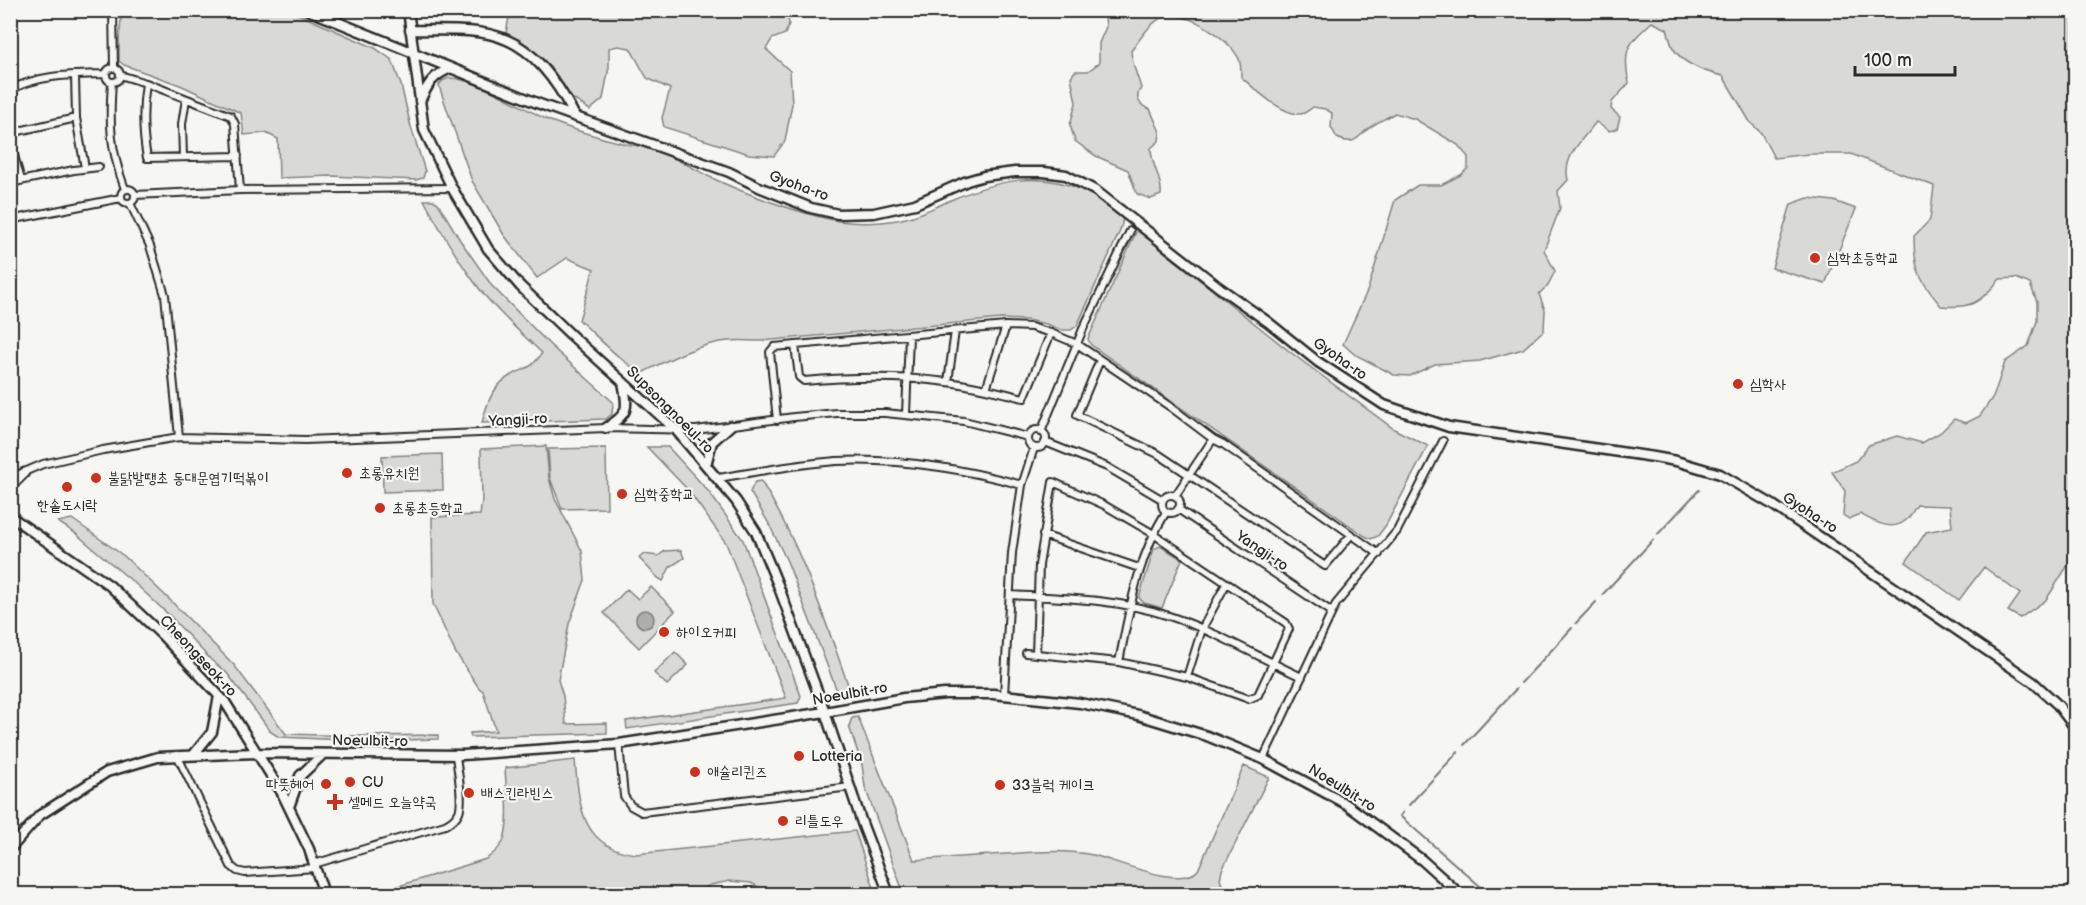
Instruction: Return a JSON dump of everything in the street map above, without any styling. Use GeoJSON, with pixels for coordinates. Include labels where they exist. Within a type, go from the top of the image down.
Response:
{"type":"FeatureCollection","features":[{"type":"Feature","properties":{"kind":"street"},"geometry":{"type":"LineString","coordinates":[[113,10],[114,67]]}},
{"type":"Feature","properties":{"kind":"street","name":"Gyoha-ro"},"geometry":{"type":"LineString","coordinates":[[308,10],[537,103],[729,172],[811,208],[838,214],[895,210],[984,176],[1015,172],[1044,172],[1066,176],[1096,191],[1318,362],[1384,405],[1410,416],[1449,427],[1654,457],[1720,474],[1812,530],[2033,682],[2058,705],[2076,729]]}},
{"type":"Feature","properties":{"kind":"street","name":"Supsongnoeul-ro"},"geometry":{"type":"LineString","coordinates":[[408,10],[424,130],[452,188],[476,230],[503,267],[571,336],[676,430],[717,478],[751,525],[765,552],[825,712],[889,894]]}},
{"type":"Feature","properties":{"kind":"street"},"geometry":{"type":"LineString","coordinates":[[410,30],[471,32],[505,39],[516,44],[547,73],[565,96],[575,116]]}},
{"type":"Feature","properties":{"kind":"street"},"geometry":{"type":"LineString","coordinates":[[112,82],[107,79],[106,74],[107,70],[114,67]]}},
{"type":"Feature","properties":{"kind":"street"},"geometry":{"type":"LineString","coordinates":[[112,82],[118,80],[120,75],[118,69],[114,67]]}},
{"type":"Feature","properties":{"kind":"street"},"geometry":{"type":"LineString","coordinates":[[420,101],[430,81],[451,68]]}},
{"type":"Feature","properties":{"kind":"street"},"geometry":{"type":"LineString","coordinates":[[10,90],[34,80],[106,74]]}},
{"type":"Feature","properties":{"kind":"street"},"geometry":{"type":"LineString","coordinates":[[75,75],[76,118],[85,168]]}},
{"type":"Feature","properties":{"kind":"street"},"geometry":{"type":"LineString","coordinates":[[120,75],[231,116],[236,123],[240,189]]}},
{"type":"Feature","properties":{"kind":"street"},"geometry":{"type":"LineString","coordinates":[[112,82],[111,138],[116,164],[125,189]]}},
{"type":"Feature","properties":{"kind":"street"},"geometry":{"type":"LineString","coordinates":[[146,83],[142,107],[142,131],[147,158],[238,156]]}},
{"type":"Feature","properties":{"kind":"street"},"geometry":{"type":"LineString","coordinates":[[183,157],[182,124],[186,99]]}},
{"type":"Feature","properties":{"kind":"street"},"geometry":{"type":"LineString","coordinates":[[10,133],[76,118]]}},
{"type":"Feature","properties":{"kind":"street"},"geometry":{"type":"LineString","coordinates":[[10,141],[21,180]]}},
{"type":"Feature","properties":{"kind":"street"},"geometry":{"type":"LineString","coordinates":[[10,183],[99,167]]}},
{"type":"Feature","properties":{"kind":"street"},"geometry":{"type":"LineString","coordinates":[[135,195],[240,189],[452,188]]}},
{"type":"Feature","properties":{"kind":"street"},"geometry":{"type":"LineString","coordinates":[[125,189],[131,189],[135,195],[129,203],[123,202],[121,198],[121,193],[125,189]]}},
{"type":"Feature","properties":{"kind":"street"},"geometry":{"type":"LineString","coordinates":[[10,220],[121,198]]}},
{"type":"Feature","properties":{"kind":"street"},"geometry":{"type":"LineString","coordinates":[[129,203],[150,246],[165,295],[179,438]]}},
{"type":"Feature","properties":{"kind":"street"},"geometry":{"type":"LineString","coordinates":[[1041,432],[1077,344],[1130,231]]}},
{"type":"Feature","properties":{"kind":"street"},"geometry":{"type":"LineString","coordinates":[[986,389],[1006,326]]}},
{"type":"Feature","properties":{"kind":"street"},"geometry":{"type":"LineString","coordinates":[[777,420],[770,352],[774,347],[1006,326],[1031,327],[1077,344],[1379,554]]}},
{"type":"Feature","properties":{"kind":"street"},"geometry":{"type":"LineString","coordinates":[[948,382],[955,331]]}},
{"type":"Feature","properties":{"kind":"street"},"geometry":{"type":"LineString","coordinates":[[795,345],[799,377],[804,381],[866,377],[907,378],[948,382],[1024,398],[1052,333]]}},
{"type":"Feature","properties":{"kind":"street"},"geometry":{"type":"LineString","coordinates":[[906,415],[909,335]]}},
{"type":"Feature","properties":{"kind":"street"},"geometry":{"type":"LineString","coordinates":[[1100,360],[1077,416],[1139,444],[1190,474],[1325,566],[1351,535]]}},
{"type":"Feature","properties":{"kind":"street"},"geometry":{"type":"LineString","coordinates":[[606,428],[620,419],[627,407],[623,382]]}},
{"type":"Feature","properties":{"kind":"street","name":"Yangji-ro"},"geometry":{"type":"LineString","coordinates":[[10,478],[43,464],[103,450],[179,438],[305,440],[606,428],[676,430],[837,414],[906,415],[964,421],[1028,437]]}},
{"type":"Feature","properties":{"kind":"street"},"geometry":{"type":"LineString","coordinates":[[706,465],[712,442],[730,426]]}},
{"type":"Feature","properties":{"kind":"street"},"geometry":{"type":"LineString","coordinates":[[1032,432],[1041,432],[1045,436],[1045,442],[1040,448],[1034,448],[1028,442],[1028,437],[1032,432]]}},
{"type":"Feature","properties":{"kind":"street"},"geometry":{"type":"LineString","coordinates":[[1175,496],[1213,440]]}},
{"type":"Feature","properties":{"kind":"street"},"geometry":{"type":"LineString","coordinates":[[1263,759],[1336,604],[1396,531],[1443,441]]}},
{"type":"Feature","properties":{"kind":"street"},"geometry":{"type":"LineString","coordinates":[[1045,442],[1107,467],[1163,500]]}},
{"type":"Feature","properties":{"kind":"street"},"geometry":{"type":"LineString","coordinates":[[1004,695],[1012,553],[1022,485],[1034,448]]}},
{"type":"Feature","properties":{"kind":"street"},"geometry":{"type":"LineString","coordinates":[[717,478],[809,464],[866,461],[943,467],[1022,485]]}},
{"type":"Feature","properties":{"kind":"street"},"geometry":{"type":"LineString","coordinates":[[10,487],[24,472]]}},
{"type":"Feature","properties":{"kind":"street"},"geometry":{"type":"LineString","coordinates":[[1026,653],[1036,654],[1119,662],[1187,677],[1249,699],[1258,695],[1289,629],[1286,623],[1152,533],[1104,505],[1053,482],[1043,535],[1036,654]]}},
{"type":"Feature","properties":{"kind":"street"},"geometry":{"type":"LineString","coordinates":[[1169,495],[1175,496],[1179,501],[1178,509],[1171,513],[1166,512],[1162,507],[1163,500],[1169,495]]}},
{"type":"Feature","properties":{"kind":"street"},"geometry":{"type":"LineString","coordinates":[[10,507],[13,517]]}},
{"type":"Feature","properties":{"kind":"street","name":"Yangji-ro"},"geometry":{"type":"LineString","coordinates":[[1178,509],[1332,612]]}},
{"type":"Feature","properties":{"kind":"street"},"geometry":{"type":"LineString","coordinates":[[1119,662],[1139,568],[1152,533],[1166,512]]}},
{"type":"Feature","properties":{"kind":"street","name":"Cheongseok-ro"},"geometry":{"type":"LineString","coordinates":[[13,517],[109,585],[162,635],[225,702],[282,793],[315,866],[324,894]]}},
{"type":"Feature","properties":{"kind":"street"},"geometry":{"type":"LineString","coordinates":[[1043,535],[1139,568]]}},
{"type":"Feature","properties":{"kind":"street"},"geometry":{"type":"LineString","coordinates":[[1187,677],[1202,629],[1226,584]]}},
{"type":"Feature","properties":{"kind":"street"},"geometry":{"type":"LineString","coordinates":[[1010,595],[1131,606],[1168,616],[1202,629],[1302,677]]}},
{"type":"Feature","properties":{"kind":"street","name":"Noeulbit-ro"},"geometry":{"type":"LineString","coordinates":[[10,849],[40,815],[107,772],[158,757],[255,753],[456,755],[620,744],[914,697],[945,694],[1004,695],[1080,703],[1138,715],[1207,736],[1263,759],[1346,804],[1414,853],[1460,894]]}},
{"type":"Feature","properties":{"kind":"street"},"geometry":{"type":"LineString","coordinates":[[194,754],[212,732],[219,696]]}},
{"type":"Feature","properties":{"kind":"street"},"geometry":{"type":"LineString","coordinates":[[620,744],[622,784],[626,801],[642,812],[851,788]]}},
{"type":"Feature","properties":{"kind":"street"},"geometry":{"type":"LineString","coordinates":[[289,807],[300,776],[323,754]]}},
{"type":"Feature","properties":{"kind":"street"},"geometry":{"type":"LineString","coordinates":[[177,755],[231,866],[245,873],[315,866],[445,825],[454,820],[459,812],[460,803],[456,755]]}},
{"type":"Feature","properties":{"kind":"shaded area"},"geometry":{"type":"Polygon","coordinates":[[[1112,10],[2075,11],[2075,554],[2046,600],[2020,618],[2008,611],[2020,594],[1984,567],[1959,600],[1906,562],[1926,532],[1952,527],[1950,506],[1917,505],[1907,520],[1894,526],[1882,524],[1860,514],[1849,519],[1843,515],[1845,491],[1832,472],[1856,461],[1869,445],[1897,436],[1922,443],[1941,432],[1954,419],[1966,423],[1980,416],[1994,395],[2005,362],[2028,346],[2037,321],[2037,302],[2030,284],[2016,278],[2000,279],[1981,298],[1968,305],[1941,306],[1919,274],[1914,248],[1914,236],[1930,220],[1934,186],[1851,154],[1809,154],[1774,158],[1761,133],[1750,122],[1723,76],[1702,70],[1682,59],[1673,48],[1667,29],[1652,22],[1637,36],[1629,48],[1626,62],[1629,83],[1612,102],[1611,109],[1620,117],[1617,129],[1609,131],[1596,122],[1571,156],[1567,172],[1568,180],[1558,191],[1560,208],[1544,250],[1555,271],[1548,285],[1539,294],[1545,310],[1544,330],[1523,349],[1480,361],[1435,364],[1410,376],[1394,375],[1354,354],[1343,344],[1368,289],[1395,200],[1418,185],[1441,185],[1461,175],[1468,168],[1468,157],[1458,145],[1415,119],[1395,113],[1367,129],[1353,141],[1337,138],[1331,127],[1332,113],[1313,107],[1301,114],[1277,106],[1241,77],[1239,59],[1226,42],[1194,21],[1172,16],[1153,23],[1131,51],[1141,88],[1138,95],[1139,101],[1150,109],[1160,132],[1159,141],[1151,148],[1161,195],[1151,199],[1137,194],[1128,170],[1096,156],[1075,141],[1070,125],[1076,103],[1071,77],[1075,71],[1088,71],[1099,63],[1099,43],[1106,27],[1105,18],[1112,10]]]}},
{"type":"Feature","properties":{"kind":"shaded area"},"geometry":{"type":"Polygon","coordinates":[[[122,11],[291,11],[375,48],[392,60],[425,171],[423,178],[416,180],[332,176],[279,178],[278,139],[266,133],[244,135],[241,113],[180,85],[124,65],[119,61],[122,11]]]}},
{"type":"Feature","properties":{"kind":"shaded area"},"geometry":{"type":"Polygon","coordinates":[[[510,11],[787,11],[789,24],[785,34],[772,39],[766,49],[790,71],[792,104],[785,141],[774,156],[749,154],[664,127],[662,118],[670,89],[647,78],[630,48],[618,46],[609,48],[609,67],[603,99],[590,110],[570,97],[545,70],[505,39],[510,11]]]}},
{"type":"Feature","properties":{"kind":"shaded area"},"geometry":{"type":"Polygon","coordinates":[[[449,78],[460,79],[485,88],[558,124],[654,150],[739,190],[824,218],[856,222],[898,220],[986,187],[1020,180],[1036,180],[1070,185],[1087,192],[1112,207],[1123,219],[1120,231],[1077,326],[1071,330],[1062,330],[1027,320],[1001,319],[761,341],[728,341],[695,349],[644,372],[620,358],[579,320],[594,269],[567,258],[537,278],[504,235],[472,181],[439,85],[449,78]]]}},
{"type":"Feature","properties":{"kind":"shaded area"},"geometry":{"type":"Polygon","coordinates":[[[1808,198],[1834,201],[1856,209],[1825,284],[1772,268],[1791,204],[1808,198]]]}},
{"type":"Feature","properties":{"kind":"shaded area"},"geometry":{"type":"Polygon","coordinates":[[[424,200],[433,200],[438,203],[492,286],[550,345],[613,402],[612,414],[606,419],[482,423],[489,400],[497,387],[508,377],[531,366],[542,353],[482,293],[461,263],[424,200]]]}},
{"type":"Feature","properties":{"kind":"shaded area"},"geometry":{"type":"Polygon","coordinates":[[[1137,230],[1298,358],[1394,429],[1428,446],[1378,536],[1371,539],[1365,536],[1091,345],[1088,339],[1137,230]]]}},
{"type":"Feature","properties":{"kind":"shaded area"},"geometry":{"type":"Polygon","coordinates":[[[546,446],[549,478],[555,499],[582,551],[585,580],[569,624],[558,680],[563,696],[566,724],[607,723],[607,733],[471,737],[470,733],[496,731],[483,691],[455,652],[433,604],[432,517],[480,515],[481,449],[546,446]]]}},
{"type":"Feature","properties":{"kind":"shaded area"},"geometry":{"type":"Polygon","coordinates":[[[647,447],[668,447],[709,492],[743,540],[801,696],[798,703],[627,729],[626,721],[786,698],[726,543],[688,490],[647,447]]]}},
{"type":"Feature","properties":{"kind":"shaded area"},"geometry":{"type":"Polygon","coordinates":[[[606,448],[607,508],[562,509],[550,478],[548,449],[606,448]]]}},
{"type":"Feature","properties":{"kind":"shaded area"},"geometry":{"type":"Polygon","coordinates":[[[442,454],[443,490],[383,492],[382,456],[442,454]]]}},
{"type":"Feature","properties":{"kind":"shaded area"},"geometry":{"type":"Polygon","coordinates":[[[761,481],[801,558],[851,693],[841,695],[837,691],[787,561],[750,492],[755,482],[761,481]]]}},
{"type":"Feature","properties":{"kind":"shaded area"},"geometry":{"type":"Polygon","coordinates":[[[72,519],[124,556],[169,599],[234,665],[286,734],[438,735],[438,739],[366,741],[279,737],[271,732],[227,673],[211,660],[171,617],[75,533],[58,522],[72,519]]]}},
{"type":"Feature","properties":{"kind":"shaded area"},"geometry":{"type":"Polygon","coordinates":[[[1160,546],[1182,559],[1162,608],[1144,603],[1139,598],[1154,549],[1160,546]]]}},
{"type":"Feature","properties":{"kind":"shaded area"},"geometry":{"type":"Polygon","coordinates":[[[681,550],[684,558],[670,567],[663,581],[639,558],[644,554],[658,556],[665,551],[681,550]]]}},
{"type":"Feature","properties":{"kind":"shaded area"},"geometry":{"type":"Polygon","coordinates":[[[651,587],[675,611],[639,648],[604,613],[627,589],[638,599],[651,587]]]}},
{"type":"Feature","properties":{"kind":"shaded area"},"geometry":{"type":"Polygon","coordinates":[[[645,610],[651,613],[654,619],[651,625],[645,628],[639,625],[636,619],[639,613],[645,610]]]}},
{"type":"Feature","properties":{"kind":"shaded area"},"geometry":{"type":"Polygon","coordinates":[[[675,652],[688,665],[667,685],[654,673],[675,652]]]}},
{"type":"Feature","properties":{"kind":"shaded area"},"geometry":{"type":"Polygon","coordinates":[[[858,717],[914,860],[1071,852],[1093,855],[1148,872],[1178,877],[1190,875],[1198,870],[1244,766],[1269,777],[1222,870],[1220,879],[1225,894],[904,894],[865,787],[862,765],[849,726],[852,718],[858,717]]]}},
{"type":"Feature","properties":{"kind":"shaded area"},"geometry":{"type":"Polygon","coordinates":[[[575,760],[578,793],[586,822],[604,843],[618,850],[636,854],[855,831],[876,894],[772,894],[751,883],[730,881],[710,885],[695,894],[372,894],[486,859],[503,842],[507,824],[505,768],[575,760]]]}},
{"type":"Feature","properties":{"kind":"waterway"},"geometry":{"type":"LineString","coordinates":[[1658,534],[1699,490]]}},
{"type":"Feature","properties":{"kind":"waterway"},"geometry":{"type":"LineString","coordinates":[[1603,594],[1653,540]]}},
{"type":"Feature","properties":{"kind":"waterway"},"geometry":{"type":"LineString","coordinates":[[1576,623],[1596,602]]}},
{"type":"Feature","properties":{"kind":"waterway"},"geometry":{"type":"LineString","coordinates":[[1521,683],[1572,628]]}},
{"type":"Feature","properties":{"kind":"waterway"},"geometry":{"type":"LineString","coordinates":[[1464,745],[1516,689]]}},
{"type":"Feature","properties":{"kind":"waterway"},"geometry":{"type":"LineString","coordinates":[[1409,805],[1458,752]]}},
{"type":"Feature","properties":{"kind":"waterway"},"geometry":{"type":"LineString","coordinates":[[1403,812],[1400,816],[1489,894]]}},
{"type":"Feature","properties":{"kind":"place","name":"심학초등학교"},"geometry":{"type":"Point","coordinates":[1815,258]}},
{"type":"Feature","properties":{"kind":"place","name":"심학사"},"geometry":{"type":"Point","coordinates":[1738,384]}},
{"type":"Feature","properties":{"kind":"place","name":"초롱유치원"},"geometry":{"type":"Point","coordinates":[347,473]}},
{"type":"Feature","properties":{"kind":"place","name":"불닭발땡초 동대문엽기떡볶이"},"geometry":{"type":"Point","coordinates":[96,478]}},
{"type":"Feature","properties":{"kind":"place","name":"한솥도시락"},"geometry":{"type":"Point","coordinates":[67,487]}},
{"type":"Feature","properties":{"kind":"place","name":"심학중학교"},"geometry":{"type":"Point","coordinates":[622,494]}},
{"type":"Feature","properties":{"kind":"place","name":"초롱초등학교"},"geometry":{"type":"Point","coordinates":[380,508]}},
{"type":"Feature","properties":{"kind":"place","name":"하이오커피"},"geometry":{"type":"Point","coordinates":[664,632]}},
{"type":"Feature","properties":{"kind":"place","name":"Lotteria"},"geometry":{"type":"Point","coordinates":[799,756]}},
{"type":"Feature","properties":{"kind":"place","name":"애슐리퀸즈"},"geometry":{"type":"Point","coordinates":[695,772]}},
{"type":"Feature","properties":{"kind":"place","name":"CU"},"geometry":{"type":"Point","coordinates":[350,782]}},
{"type":"Feature","properties":{"kind":"place","name":"따뜻헤어"},"geometry":{"type":"Point","coordinates":[326,784]}},
{"type":"Feature","properties":{"kind":"place","name":"33블럭 케이크"},"geometry":{"type":"Point","coordinates":[1000,785]}},
{"type":"Feature","properties":{"kind":"place","name":"배스킨라빈스"},"geometry":{"type":"Point","coordinates":[469,793]}},
{"type":"Feature","properties":{"kind":"place","name":"셀메드 오늘약국"},"geometry":{"type":"Point","coordinates":[335,802]}},
{"type":"Feature","properties":{"kind":"place","name":"리틀도우"},"geometry":{"type":"Point","coordinates":[783,821]}}]}
